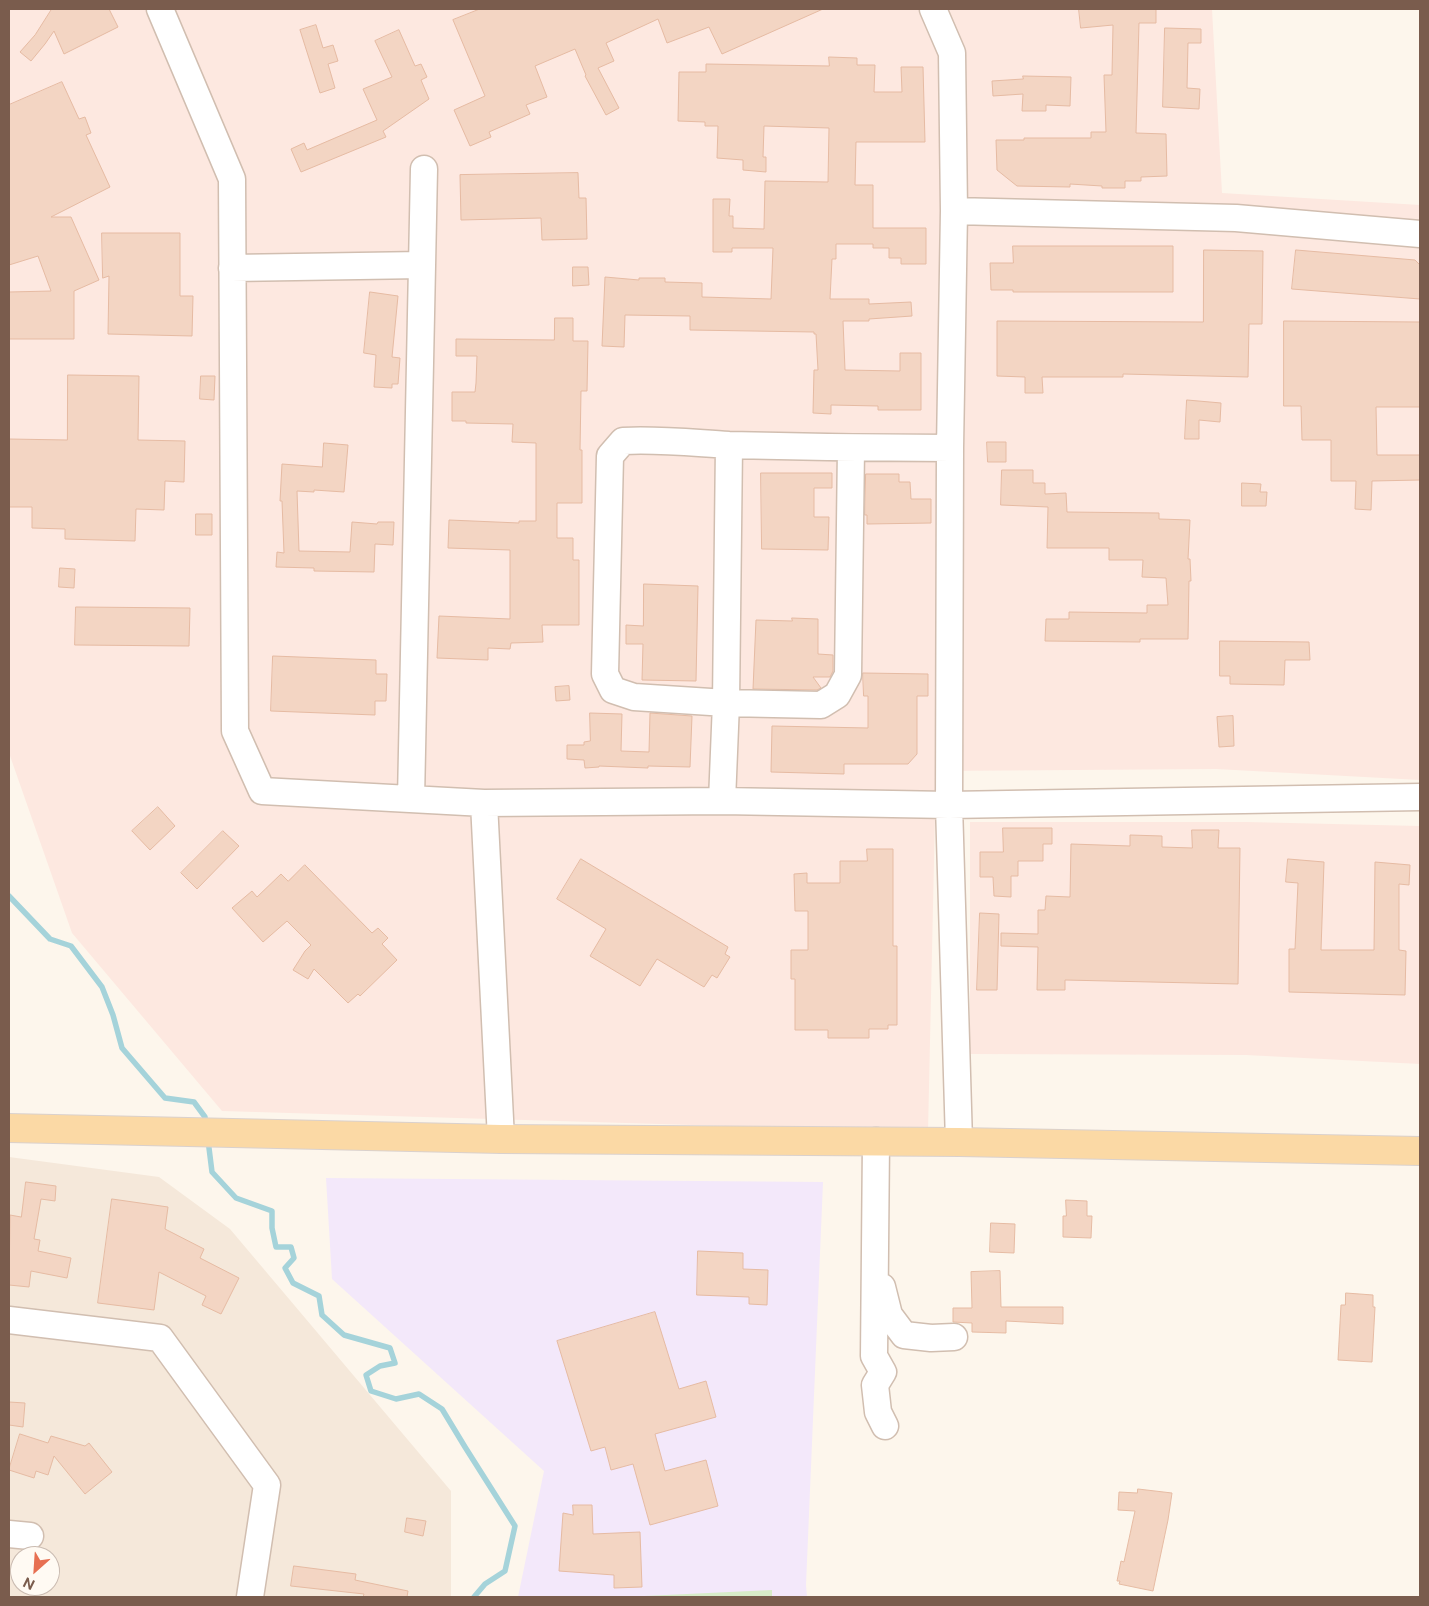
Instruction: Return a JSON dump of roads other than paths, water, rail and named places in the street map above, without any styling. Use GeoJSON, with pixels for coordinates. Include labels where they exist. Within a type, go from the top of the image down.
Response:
{"type":"FeatureCollection","features":[{"type":"Feature","properties":{"kind":"main road"},"geometry":{"type":"LineString","coordinates":[[9,1128],[501,1139],[876,1141],[1420,1150]]}},
{"type":"Feature","properties":{"kind":"street"},"geometry":{"type":"LineString","coordinates":[[160,9],[232,179],[235,731],[262,791],[484,803],[722,801],[949,805],[1420,797]]}},
{"type":"Feature","properties":{"kind":"street"},"geometry":{"type":"LineString","coordinates":[[933,9],[952,53],[954,210],[950,448],[949,805],[959,1142]]}},
{"type":"Feature","properties":{"kind":"street"},"geometry":{"type":"LineString","coordinates":[[411,799],[424,169]]}},
{"type":"Feature","properties":{"kind":"street"},"geometry":{"type":"LineString","coordinates":[[954,210],[1236,218],[1420,234]]}},
{"type":"Feature","properties":{"kind":"street"},"geometry":{"type":"LineString","coordinates":[[232,268],[422,265]]}},
{"type":"Feature","properties":{"kind":"street"},"geometry":{"type":"LineString","coordinates":[[851,448],[848,675],[836,695],[821,705],[726,703],[634,696],[613,690],[605,674],[610,456],[623,441],[641,440],[851,448],[950,448]]}},
{"type":"Feature","properties":{"kind":"street"},"geometry":{"type":"LineString","coordinates":[[722,801],[726,703],[728,444]]}},
{"type":"Feature","properties":{"kind":"street"},"geometry":{"type":"LineString","coordinates":[[484,803],[501,1139]]}},
{"type":"Feature","properties":{"kind":"street"},"geometry":{"type":"LineString","coordinates":[[876,1141],[874,1356],[883,1372],[875,1385],[878,1412],[886,1426]]}},
{"type":"Feature","properties":{"kind":"street"},"geometry":{"type":"LineString","coordinates":[[875,1262],[889,1315],[904,1335],[931,1338],[954,1337]]}},
{"type":"Feature","properties":{"kind":"street"},"geometry":{"type":"LineString","coordinates":[[9,1320],[160,1338],[267,1485],[250,1597]]}},
{"type":"Feature","properties":{"kind":"waterway"},"geometry":{"type":"LineString","coordinates":[[9,896],[50,939],[71,946],[102,987],[113,1015],[122,1048],[165,1098],[194,1102],[205,1117],[206,1126]]}},
{"type":"Feature","properties":{"kind":"waterway"},"geometry":{"type":"LineString","coordinates":[[208,1140],[212,1172],[236,1198],[272,1211],[272,1228],[276,1247],[291,1247],[294,1258],[285,1268],[293,1283],[319,1296],[322,1315],[344,1335],[390,1348],[395,1363],[380,1366],[366,1375],[371,1391],[396,1399],[419,1394],[442,1409],[515,1526],[505,1571],[485,1584],[474,1597]]}}]}
